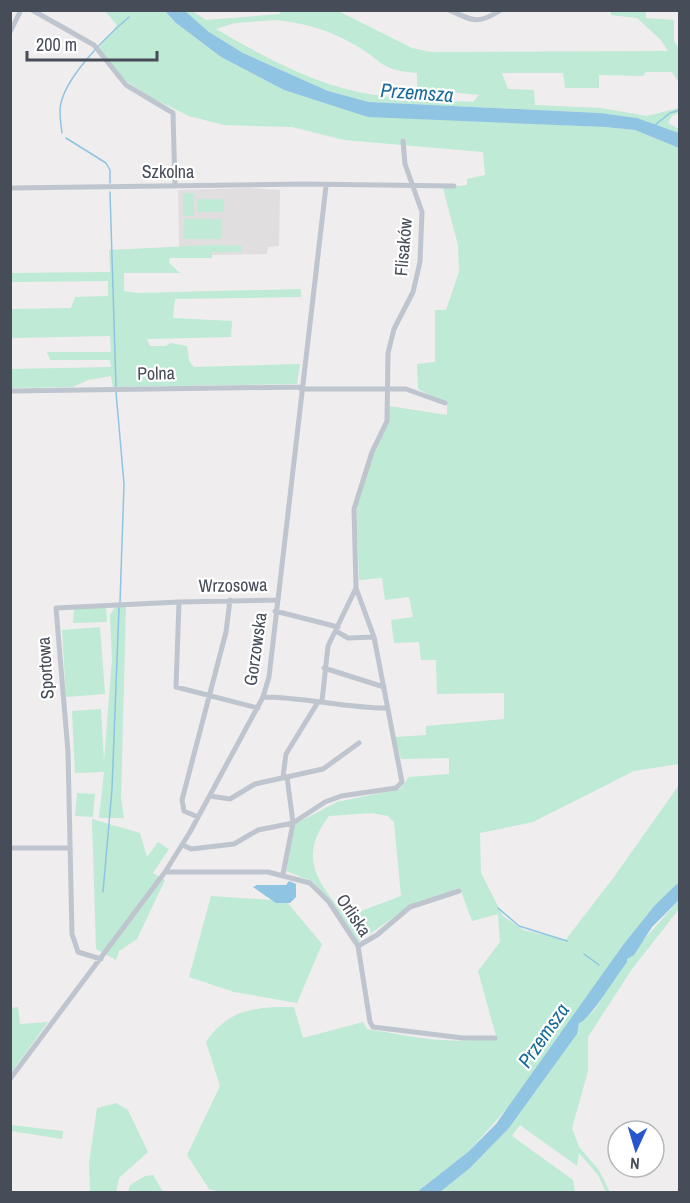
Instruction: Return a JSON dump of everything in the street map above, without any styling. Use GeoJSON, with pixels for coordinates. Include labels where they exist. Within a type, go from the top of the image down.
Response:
{"type":"FeatureCollection","features":[{"type":"Feature","properties":{"kind":"street"},"geometry":{"type":"LineString","coordinates":[[10,32],[21,10]]}},
{"type":"Feature","properties":{"kind":"street"},"geometry":{"type":"LineString","coordinates":[[32,10],[96,47],[126,86],[173,113],[176,186]]}},
{"type":"Feature","properties":{"kind":"street"},"geometry":{"type":"LineString","coordinates":[[449,10],[476,21],[487,19],[501,10]]}},
{"type":"Feature","properties":{"kind":"street","name":"Flisaków"},"geometry":{"type":"LineString","coordinates":[[356,588],[355,499],[375,445],[387,421],[388,353],[394,329],[413,292],[420,262],[422,212],[405,164],[403,141]]}},
{"type":"Feature","properties":{"kind":"street","name":"Gorzowska"},"geometry":{"type":"LineString","coordinates":[[10,1079],[101,959],[183,845],[263,697],[269,676],[326,186]]}},
{"type":"Feature","properties":{"kind":"street","name":"Szkolna"},"geometry":{"type":"LineString","coordinates":[[10,188],[454,186]]}},
{"type":"Feature","properties":{"kind":"street","name":"Polna"},"geometry":{"type":"LineString","coordinates":[[10,391],[389,388],[409,389],[445,403]]}},
{"type":"Feature","properties":{"kind":"street"},"geometry":{"type":"LineString","coordinates":[[283,874],[292,823],[285,777],[286,754],[320,702],[328,646],[356,588]]}},
{"type":"Feature","properties":{"kind":"street"},"geometry":{"type":"LineString","coordinates":[[183,845],[191,849],[234,844],[258,830],[292,823],[325,802],[341,796],[400,785],[401,778],[374,637],[356,588]]}},
{"type":"Feature","properties":{"kind":"street"},"geometry":{"type":"LineString","coordinates":[[198,817],[184,811],[182,800],[226,632],[230,600]]}},
{"type":"Feature","properties":{"kind":"street","name":"Wrzosowa"},"geometry":{"type":"LineString","coordinates":[[258,708],[176,687],[179,602],[277,600]]}},
{"type":"Feature","properties":{"kind":"street","name":"Sportowa"},"geometry":{"type":"LineString","coordinates":[[101,959],[78,952],[74,944],[68,752],[56,608],[179,602]]}},
{"type":"Feature","properties":{"kind":"street"},"geometry":{"type":"LineString","coordinates":[[275,611],[337,629],[348,638],[374,637]]}},
{"type":"Feature","properties":{"kind":"street"},"geometry":{"type":"LineString","coordinates":[[324,668],[384,687]]}},
{"type":"Feature","properties":{"kind":"street"},"geometry":{"type":"LineString","coordinates":[[263,697],[360,708],[386,708]]}},
{"type":"Feature","properties":{"kind":"street"},"geometry":{"type":"LineString","coordinates":[[210,796],[230,799],[255,784],[322,769],[359,743]]}},
{"type":"Feature","properties":{"kind":"street"},"geometry":{"type":"LineString","coordinates":[[10,848],[70,848]]}},
{"type":"Feature","properties":{"kind":"street","name":"Orliska"},"geometry":{"type":"LineString","coordinates":[[165,872],[283,874],[304,880],[315,887],[348,928],[358,946],[370,1022],[373,1027],[463,1038],[495,1038]]}},
{"type":"Feature","properties":{"kind":"street"},"geometry":{"type":"LineString","coordinates":[[358,946],[377,935],[410,907],[459,891]]}},
{"type":"Feature","properties":{"kind":"shaded area"},"geometry":{"type":"Polygon","coordinates":[[[250,188],[280,190],[279,246],[268,247],[267,254],[212,255],[211,247],[179,247],[178,190],[250,188]]]}},
{"type":"Feature","properties":{"kind":"green space"},"geometry":{"type":"Polygon","coordinates":[[[105,11],[165,11],[176,23],[221,57],[284,90],[368,116],[635,130],[679,148],[679,764],[634,771],[533,822],[480,833],[481,873],[503,916],[523,930],[562,939],[564,942],[614,877],[679,785],[679,882],[655,905],[623,945],[520,1094],[468,1152],[417,1192],[221,1192],[209,1189],[187,1155],[220,1086],[206,1042],[224,1022],[244,1012],[294,1007],[303,1038],[363,1022],[367,1029],[432,1039],[464,1041],[496,1036],[478,971],[500,942],[498,914],[472,921],[460,888],[414,903],[358,942],[314,882],[286,871],[295,824],[337,802],[400,789],[409,777],[449,774],[449,758],[401,759],[395,737],[426,735],[426,726],[504,719],[504,693],[437,694],[436,660],[421,660],[419,642],[394,643],[391,620],[413,617],[409,597],[385,600],[382,578],[359,580],[356,498],[376,443],[389,422],[389,406],[447,415],[447,404],[418,389],[417,364],[435,362],[435,310],[446,310],[459,272],[458,245],[443,188],[467,185],[467,179],[485,175],[483,152],[344,140],[292,127],[224,125],[189,116],[152,98],[120,77],[99,48],[117,25],[105,11]],[[372,813],[329,816],[319,832],[314,846],[313,859],[316,872],[329,896],[349,921],[361,911],[401,896],[394,822],[388,816],[372,813]]]}},
{"type":"Feature","properties":{"kind":"green space"},"geometry":{"type":"Polygon","coordinates":[[[185,11],[192,11],[206,20],[280,14],[280,11],[338,11],[412,48],[431,52],[668,51],[661,40],[637,18],[611,15],[611,11],[646,11],[646,18],[674,20],[674,41],[679,49],[679,83],[672,72],[646,72],[643,76],[599,75],[599,88],[565,88],[563,73],[502,73],[508,89],[534,90],[535,105],[601,108],[647,116],[679,108],[679,113],[672,116],[668,123],[679,129],[679,133],[637,118],[600,113],[369,102],[328,91],[243,53],[209,32],[185,11]],[[286,21],[235,23],[216,29],[300,73],[354,91],[399,98],[473,102],[479,95],[421,89],[417,87],[417,73],[388,67],[355,45],[326,31],[286,21]]]}},
{"type":"Feature","properties":{"kind":"green space"},"geometry":{"type":"Polygon","coordinates":[[[194,193],[194,216],[183,216],[183,194],[194,193]]]}},
{"type":"Feature","properties":{"kind":"green space"},"geometry":{"type":"Polygon","coordinates":[[[197,199],[224,199],[224,212],[198,212],[197,199]]]}},
{"type":"Feature","properties":{"kind":"green space"},"geometry":{"type":"Polygon","coordinates":[[[184,219],[221,219],[221,239],[184,239],[184,219]]]}},
{"type":"Feature","properties":{"kind":"green space"},"geometry":{"type":"Polygon","coordinates":[[[212,245],[242,246],[241,252],[212,252],[212,258],[170,258],[169,263],[180,273],[124,273],[124,291],[136,293],[301,289],[301,297],[175,299],[173,318],[232,321],[231,337],[147,339],[150,346],[166,346],[170,343],[187,346],[189,361],[194,367],[300,364],[297,384],[113,387],[111,376],[88,380],[73,387],[11,388],[11,369],[111,367],[110,360],[50,360],[47,352],[111,352],[110,336],[10,338],[11,309],[71,308],[75,297],[108,296],[108,281],[11,282],[11,273],[110,272],[109,250],[212,245]]]}},
{"type":"Feature","properties":{"kind":"green space"},"geometry":{"type":"Polygon","coordinates":[[[106,606],[107,622],[73,623],[74,609],[106,606]]]}},
{"type":"Feature","properties":{"kind":"green space"},"geometry":{"type":"Polygon","coordinates":[[[126,606],[121,798],[124,818],[99,818],[104,772],[75,773],[72,711],[101,709],[104,762],[112,659],[110,615],[115,607],[126,606]]]}},
{"type":"Feature","properties":{"kind":"green space"},"geometry":{"type":"Polygon","coordinates":[[[100,627],[105,694],[66,697],[62,630],[100,627]]]}},
{"type":"Feature","properties":{"kind":"green space"},"geometry":{"type":"Polygon","coordinates":[[[77,793],[95,794],[93,817],[75,816],[77,793]]]}},
{"type":"Feature","properties":{"kind":"green space"},"geometry":{"type":"Polygon","coordinates":[[[92,819],[140,833],[147,857],[158,842],[169,849],[153,873],[165,880],[137,939],[119,951],[116,960],[96,949],[92,819]]]}},
{"type":"Feature","properties":{"kind":"green space"},"geometry":{"type":"Polygon","coordinates":[[[211,896],[286,901],[322,944],[297,1003],[234,992],[189,977],[211,896]]]}},
{"type":"Feature","properties":{"kind":"green space"},"geometry":{"type":"Polygon","coordinates":[[[679,900],[679,909],[632,969],[588,1037],[588,1071],[572,1128],[579,1147],[599,1170],[610,1192],[606,1192],[598,1175],[579,1153],[577,1166],[520,1125],[512,1136],[573,1180],[575,1192],[440,1192],[470,1168],[509,1128],[577,1034],[579,1023],[593,1012],[627,959],[679,900]]]}},
{"type":"Feature","properties":{"kind":"green space"},"geometry":{"type":"Polygon","coordinates":[[[18,1007],[20,1024],[48,1022],[11,1073],[11,1008],[18,1007]]]}},
{"type":"Feature","properties":{"kind":"green space"},"geometry":{"type":"Polygon","coordinates":[[[116,1103],[128,1110],[148,1152],[119,1178],[116,1192],[90,1192],[89,1163],[97,1108],[116,1103]]]}},
{"type":"Feature","properties":{"kind":"green space"},"geometry":{"type":"Polygon","coordinates":[[[10,1125],[63,1131],[62,1139],[11,1131],[10,1125]]]}},
{"type":"Feature","properties":{"kind":"green space"},"geometry":{"type":"Polygon","coordinates":[[[153,1175],[163,1192],[128,1192],[130,1185],[145,1176],[153,1175]]]}},
{"type":"Feature","properties":{"kind":"water"},"geometry":{"type":"Polygon","coordinates":[[[165,11],[185,11],[209,32],[243,53],[328,91],[369,102],[600,113],[637,118],[679,133],[679,148],[635,130],[605,127],[368,117],[284,90],[221,57],[176,23],[165,11]]]}},
{"type":"Feature","properties":{"kind":"water"},"geometry":{"type":"Polygon","coordinates":[[[289,881],[296,884],[296,897],[290,903],[276,903],[253,887],[286,885],[289,881]]]}},
{"type":"Feature","properties":{"kind":"water"},"geometry":{"type":"Polygon","coordinates":[[[679,882],[679,900],[652,927],[590,1014],[579,1023],[577,1034],[509,1128],[470,1168],[440,1192],[417,1192],[468,1152],[496,1124],[623,945],[655,905],[679,882]]]}},
{"type":"Feature","properties":{"kind":"waterway"},"geometry":{"type":"LineString","coordinates":[[62,133],[60,110],[68,85],[87,59],[129,17]]}},
{"type":"Feature","properties":{"kind":"waterway"},"geometry":{"type":"LineString","coordinates":[[655,125],[670,113],[680,110]]}},
{"type":"Feature","properties":{"kind":"waterway"},"geometry":{"type":"LineString","coordinates":[[66,138],[106,163],[110,170],[110,183]]}},
{"type":"Feature","properties":{"kind":"waterway"},"geometry":{"type":"LineString","coordinates":[[110,192],[116,386]]}},
{"type":"Feature","properties":{"kind":"waterway"},"geometry":{"type":"LineString","coordinates":[[116,392],[124,484],[120,603]]}},
{"type":"Feature","properties":{"kind":"waterway"},"geometry":{"type":"LineString","coordinates":[[103,892],[112,789],[119,608]]}},
{"type":"Feature","properties":{"kind":"waterway"},"geometry":{"type":"LineString","coordinates":[[498,908],[519,926],[567,941]]}},
{"type":"Feature","properties":{"kind":"waterway"},"geometry":{"type":"LineString","coordinates":[[584,954],[599,965]]}},
{"type":"Feature","properties":{"kind":"water label","name":"Przemsza"},"geometry":{"type":"Point","coordinates":[417,92]}},
{"type":"Feature","properties":{"kind":"water label","name":"Przemsza"},"geometry":{"type":"Point","coordinates":[543,1035]}}]}
